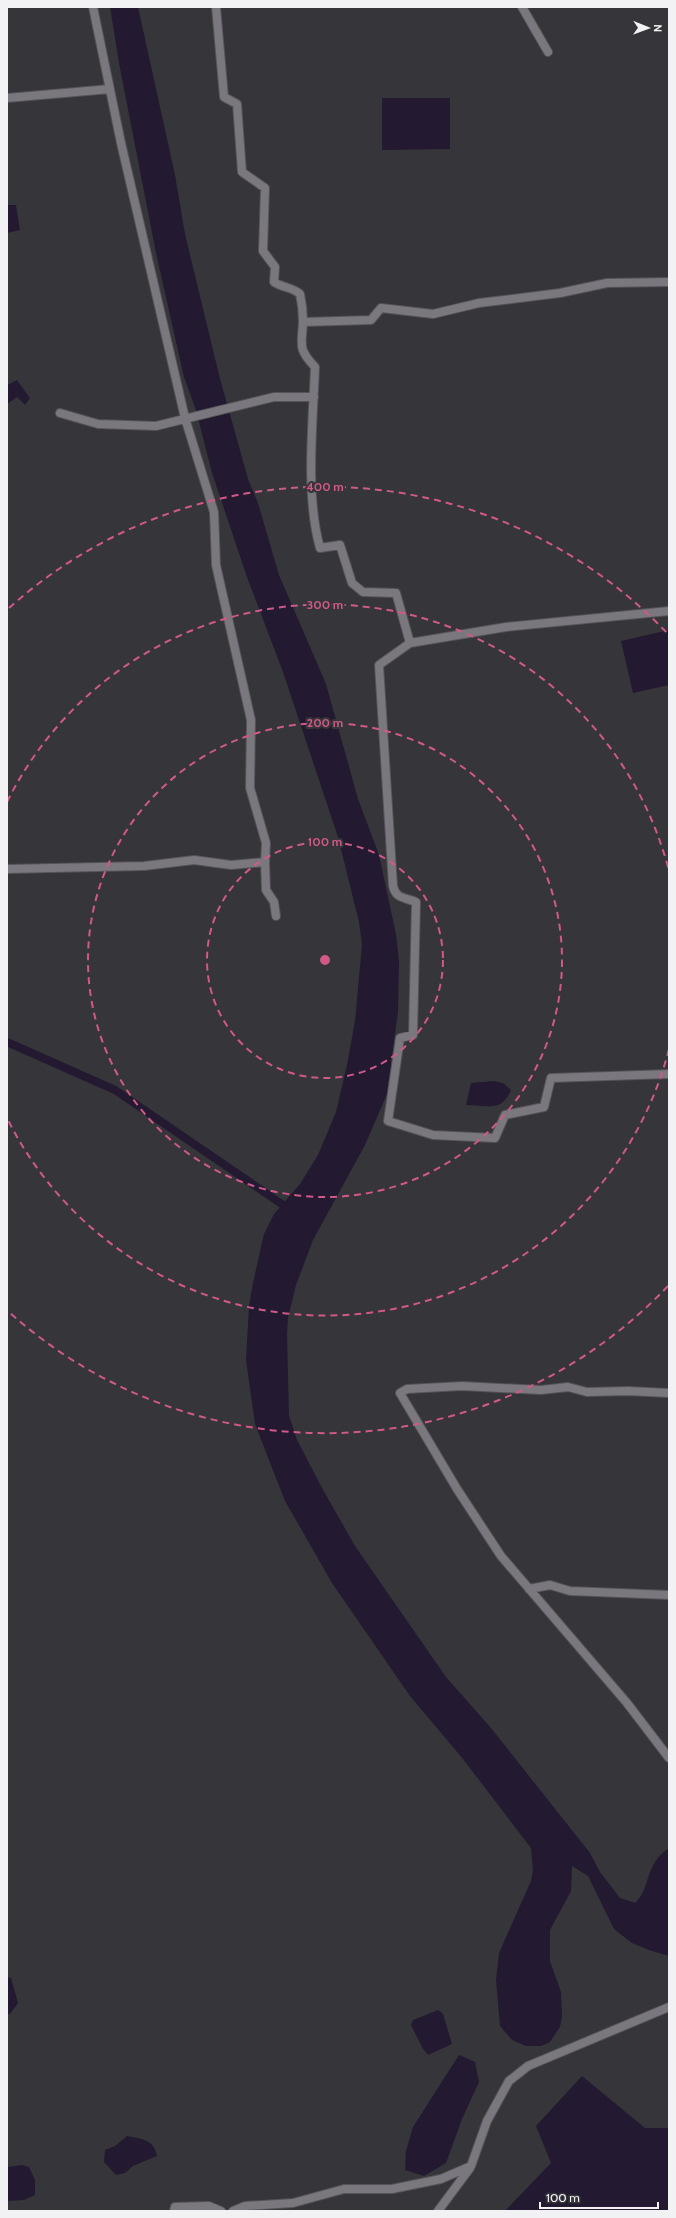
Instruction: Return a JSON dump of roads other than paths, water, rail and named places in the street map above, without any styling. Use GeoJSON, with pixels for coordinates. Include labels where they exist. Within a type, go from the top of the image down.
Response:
{"type":"FeatureCollection","features":[{"type":"Feature","properties":{"kind":"street"},"geometry":{"type":"LineString","coordinates":[[93,7],[110,89],[188,417],[214,512],[216,566],[251,720],[250,788],[266,843],[266,890],[274,902],[276,916]]}},
{"type":"Feature","properties":{"kind":"street"},"geometry":{"type":"LineString","coordinates":[[216,7],[224,97],[237,104],[242,172],[265,188],[263,251],[275,267],[274,282],[283,288],[294,289],[300,294],[303,322],[300,342],[307,358],[315,367],[312,456],[314,526],[320,548],[340,545],[352,583],[362,592],[396,593],[410,643]]}},
{"type":"Feature","properties":{"kind":"street"},"geometry":{"type":"LineString","coordinates":[[522,7],[548,52]]}},
{"type":"Feature","properties":{"kind":"street"},"geometry":{"type":"LineString","coordinates":[[7,98],[110,89]]}},
{"type":"Feature","properties":{"kind":"street"},"geometry":{"type":"LineString","coordinates":[[303,322],[371,320],[381,308],[433,314],[479,303],[560,293],[607,283],[669,282]]}},
{"type":"Feature","properties":{"kind":"street"},"geometry":{"type":"LineString","coordinates":[[60,413],[98,424],[156,426],[274,397],[314,397]]}},
{"type":"Feature","properties":{"kind":"street"},"geometry":{"type":"LineString","coordinates":[[669,611],[506,627],[410,643],[378,665],[392,886],[394,894],[399,898],[416,902],[413,1035],[400,1038],[388,1121],[433,1135],[495,1138],[505,1115],[544,1107],[551,1078],[669,1074]]}},
{"type":"Feature","properties":{"kind":"street"},"geometry":{"type":"LineString","coordinates":[[7,869],[144,866],[194,860],[231,865],[265,862]]}},
{"type":"Feature","properties":{"kind":"street"},"geometry":{"type":"LineString","coordinates":[[669,1393],[649,1391],[587,1392],[568,1387],[519,1390],[462,1386],[407,1389],[400,1393],[457,1490],[501,1556],[627,1703],[669,1758]]}},
{"type":"Feature","properties":{"kind":"street"},"geometry":{"type":"LineString","coordinates":[[529,1589],[550,1585],[570,1591],[669,1594]]}},
{"type":"Feature","properties":{"kind":"street"},"geometry":{"type":"LineString","coordinates":[[438,2211],[472,2166],[487,2121],[509,2081],[528,2066],[669,2007]]}},
{"type":"Feature","properties":{"kind":"street"},"geometry":{"type":"LineString","coordinates":[[233,2211],[245,2206],[293,2203],[344,2189],[392,2189],[441,2180],[472,2166]]}},
{"type":"Feature","properties":{"kind":"street"},"geometry":{"type":"LineString","coordinates":[[174,2211],[175,2207],[209,2206],[220,2211]]}},
{"type":"Feature","properties":{"kind":"waterway"},"geometry":{"type":"LineString","coordinates":[[7,1042],[115,1090],[289,1209]]}}]}
